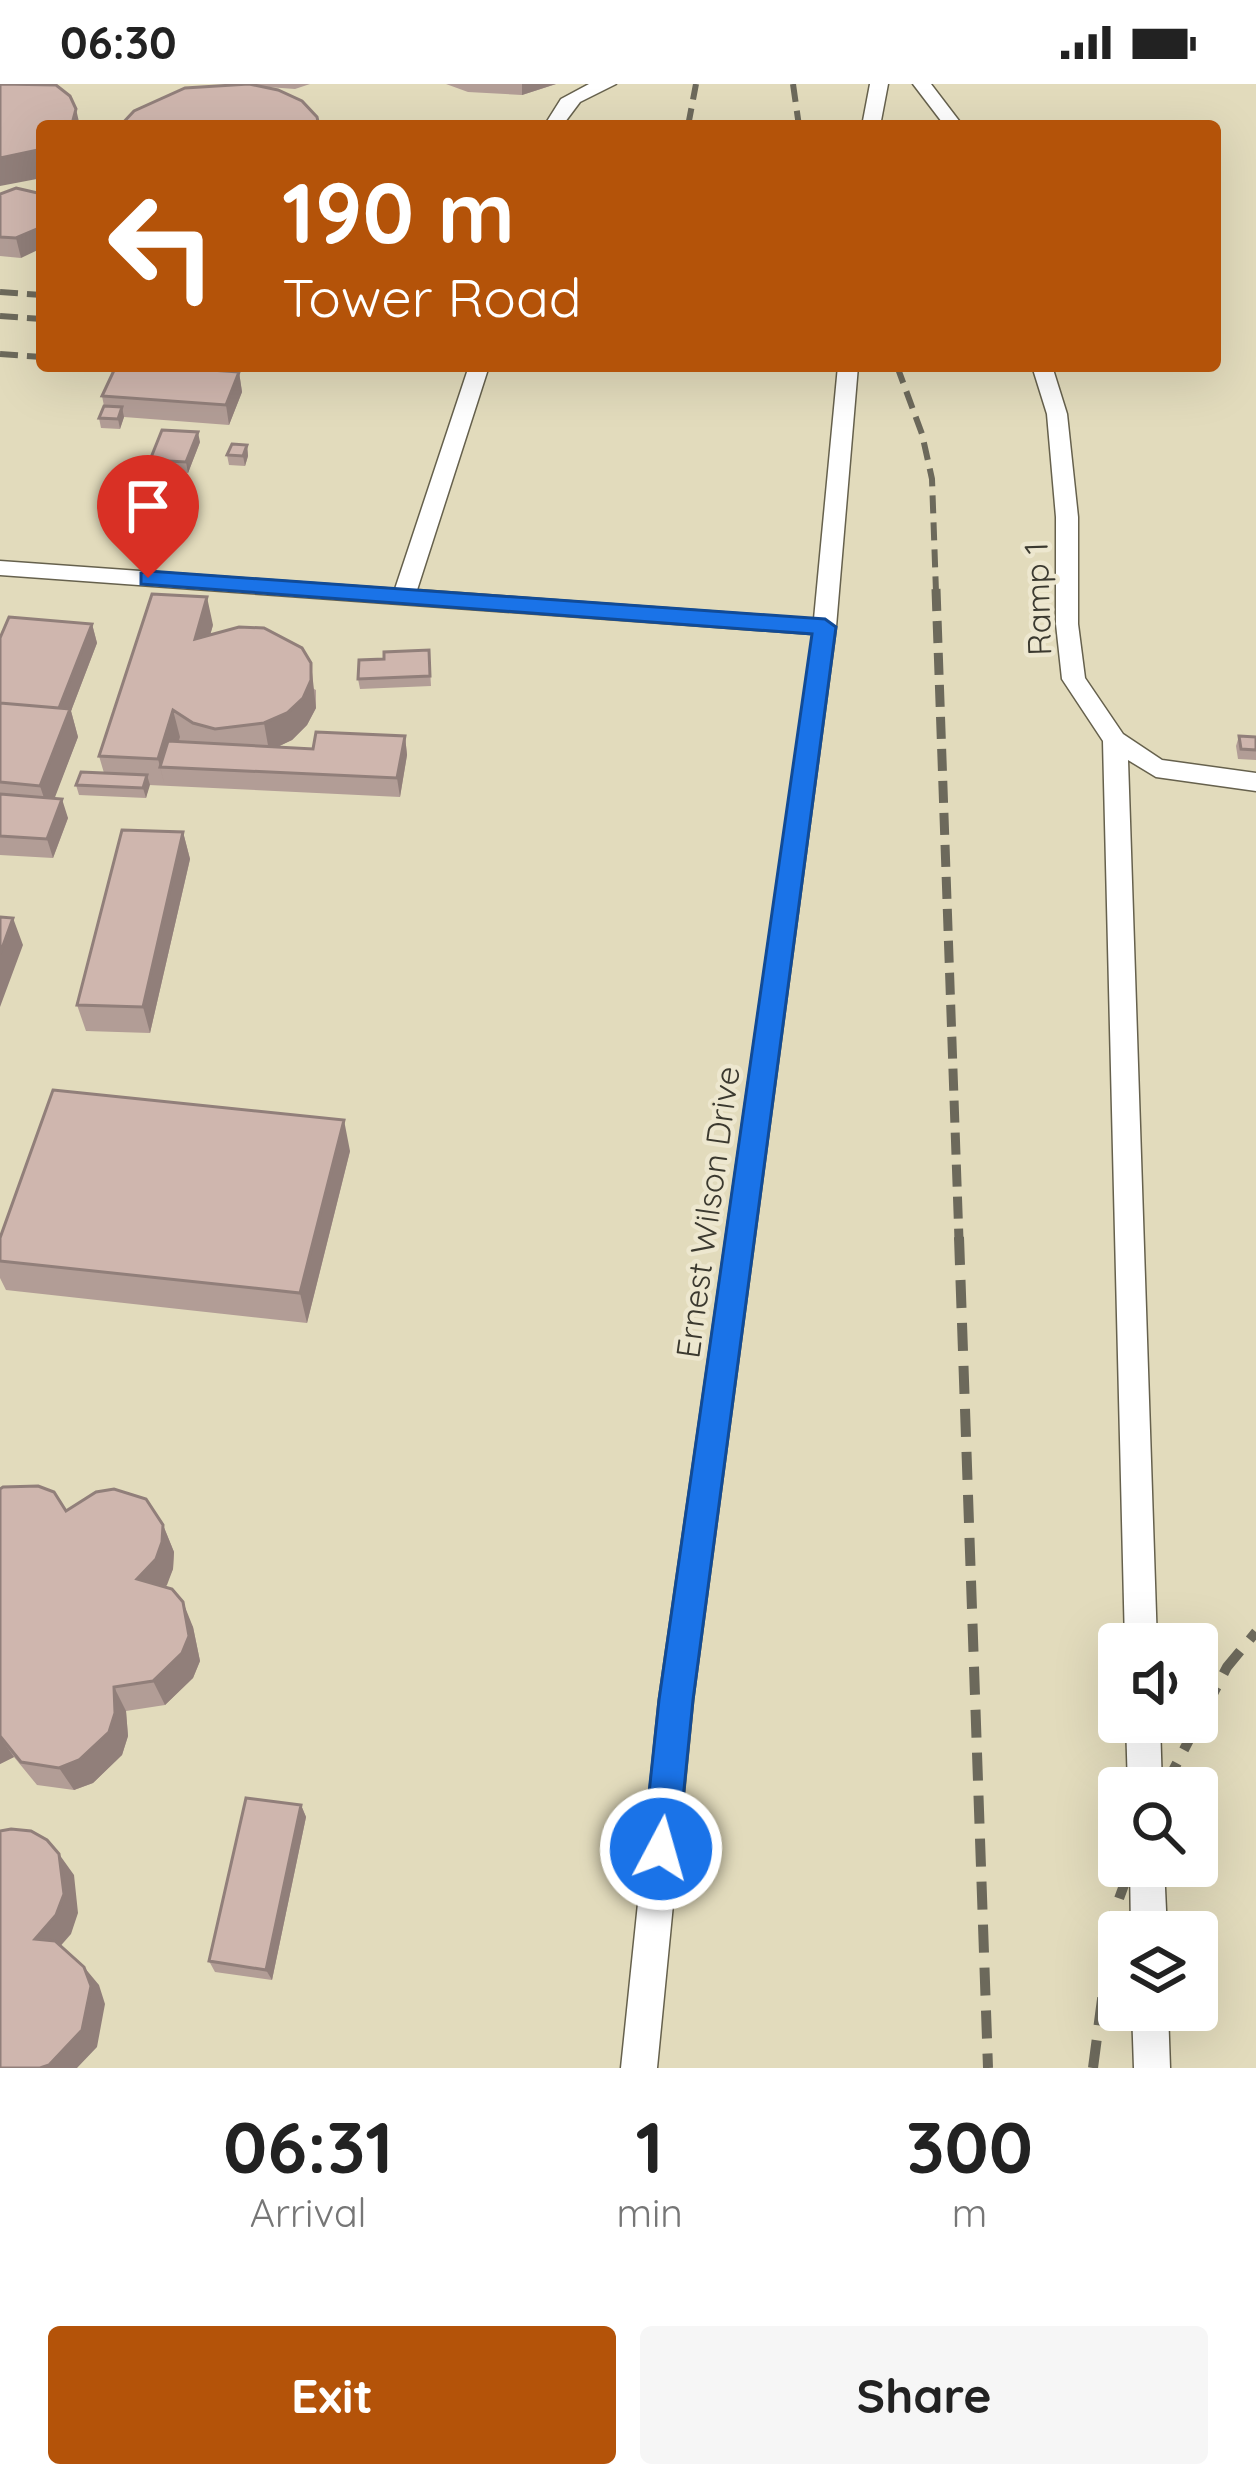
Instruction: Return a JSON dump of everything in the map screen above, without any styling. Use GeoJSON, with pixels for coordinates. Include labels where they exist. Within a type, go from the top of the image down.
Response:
{"type":"FeatureCollection","features":[{"type":"Feature","properties":{"kind":"lane"},"geometry":{"type":"LineString","coordinates":[[556,120],[558,110],[574,95],[607,84]]}},
{"type":"Feature","properties":{"kind":"lane"},"geometry":{"type":"LineString","coordinates":[[873,120],[879,84]]}},
{"type":"Feature","properties":{"kind":"lane"},"geometry":{"type":"LineString","coordinates":[[922,84],[949,120]]}},
{"type":"Feature","properties":{"kind":"lane"},"geometry":{"type":"LineString","coordinates":[[404,596],[477,372]]}},
{"type":"Feature","properties":{"kind":"lane","name":"Ernest Wilson Drive"},"geometry":{"type":"LineString","coordinates":[[639,2068],[676,1700],[825,627],[847,372]]}},
{"type":"Feature","properties":{"kind":"lane","name":"Ramp 1"},"geometry":{"type":"LineString","coordinates":[[1044,372],[1057,414],[1074,680],[1115,740],[1156,768],[1256,782]]}},
{"type":"Feature","properties":{"kind":"lane"},"geometry":{"type":"LineString","coordinates":[[0,568],[825,627]]}},
{"type":"Feature","properties":{"kind":"lane"},"geometry":{"type":"LineString","coordinates":[[1115,740],[1140,1623]]}},
{"type":"Feature","properties":{"kind":"lane"},"geometry":{"type":"LineString","coordinates":[[1151,2031],[1152,2068]]}},
{"type":"Feature","properties":{"kind":"shaded area"},"geometry":{"type":"Polygon","coordinates":[[[0,84],[1256,84],[1256,2068],[0,2068],[0,84]]]}},
{"type":"Feature","properties":{"kind":"building"},"geometry":{"type":"Polygon","coordinates":[[[0,84],[56,85],[70,96],[76,109],[73,120],[36,120],[36,150],[0,158],[0,84]]]}},
{"type":"Feature","properties":{"kind":"building"},"geometry":{"type":"Polygon","coordinates":[[[249,84],[278,90],[302,101],[318,120],[126,120],[134,111],[185,88],[249,84]]]}},
{"type":"Feature","properties":{"kind":"building"},"geometry":{"type":"Polygon","coordinates":[[[16,188],[36,193],[36,230],[16,238],[0,237],[0,194],[16,188]]]}},
{"type":"Feature","properties":{"kind":"building"},"geometry":{"type":"Polygon","coordinates":[[[113,372],[239,372],[226,405],[102,396],[113,372]]]}},
{"type":"Feature","properties":{"kind":"building"},"geometry":{"type":"Polygon","coordinates":[[[104,406],[122,407],[118,419],[99,418],[104,406]]]}},
{"type":"Feature","properties":{"kind":"building"},"geometry":{"type":"Polygon","coordinates":[[[162,430],[198,432],[186,462],[150,460],[162,430]]]}},
{"type":"Feature","properties":{"kind":"building"},"geometry":{"type":"Polygon","coordinates":[[[232,444],[247,445],[243,456],[227,455],[232,444]]]}},
{"type":"Feature","properties":{"kind":"building"},"geometry":{"type":"Polygon","coordinates":[[[152,594],[207,597],[195,639],[239,627],[264,628],[302,648],[311,663],[311,680],[303,698],[287,713],[264,723],[215,729],[193,723],[173,710],[158,759],[99,756],[152,594]]]}},
{"type":"Feature","properties":{"kind":"building"},"geometry":{"type":"Polygon","coordinates":[[[9,617],[92,624],[59,708],[0,703],[0,638],[9,617]]]}},
{"type":"Feature","properties":{"kind":"building"},"geometry":{"type":"Polygon","coordinates":[[[429,650],[430,676],[358,679],[359,660],[384,659],[384,652],[429,650]]]}},
{"type":"Feature","properties":{"kind":"building"},"geometry":{"type":"Polygon","coordinates":[[[0,703],[70,709],[40,786],[0,782],[0,703]]]}},
{"type":"Feature","properties":{"kind":"building"},"geometry":{"type":"Polygon","coordinates":[[[316,732],[405,736],[397,778],[160,767],[168,741],[313,749],[316,732]]]}},
{"type":"Feature","properties":{"kind":"building"},"geometry":{"type":"Polygon","coordinates":[[[1239,736],[1256,737],[1256,750],[1241,749],[1239,736]]]}},
{"type":"Feature","properties":{"kind":"building"},"geometry":{"type":"Polygon","coordinates":[[[81,772],[147,775],[143,788],[76,785],[81,772]]]}},
{"type":"Feature","properties":{"kind":"building"},"geometry":{"type":"Polygon","coordinates":[[[0,794],[62,799],[47,839],[0,836],[0,794]]]}},
{"type":"Feature","properties":{"kind":"building"},"geometry":{"type":"Polygon","coordinates":[[[122,830],[183,832],[143,1007],[77,1005],[122,830]]]}},
{"type":"Feature","properties":{"kind":"building"},"geometry":{"type":"Polygon","coordinates":[[[0,917],[13,918],[0,954],[0,917]]]}},
{"type":"Feature","properties":{"kind":"building"},"geometry":{"type":"Polygon","coordinates":[[[53,1090],[344,1120],[300,1293],[0,1261],[0,1238],[53,1090]]]}},
{"type":"Feature","properties":{"kind":"building"},"geometry":{"type":"Polygon","coordinates":[[[38,1486],[54,1492],[66,1511],[96,1492],[114,1489],[146,1499],[163,1525],[162,1542],[156,1559],[137,1579],[172,1589],[183,1602],[189,1636],[182,1653],[153,1681],[114,1687],[115,1713],[109,1732],[79,1760],[59,1768],[21,1762],[0,1736],[0,1489],[38,1486]]]}},
{"type":"Feature","properties":{"kind":"building"},"geometry":{"type":"Polygon","coordinates":[[[246,1798],[301,1805],[266,1970],[209,1961],[246,1798]]]}},
{"type":"Feature","properties":{"kind":"building"},"geometry":{"type":"Polygon","coordinates":[[[0,1831],[31,1831],[59,1854],[64,1894],[56,1915],[35,1939],[55,1941],[84,1967],[91,1986],[82,2030],[49,2065],[40,2068],[0,2068],[0,1831]]]}},
{"type":"Feature","properties":{"kind":"railway"},"geometry":{"type":"LineString","coordinates":[[689,120],[696,84]]}},
{"type":"Feature","properties":{"kind":"railway"},"geometry":{"type":"LineString","coordinates":[[793,84],[798,120]]}},
{"type":"Feature","properties":{"kind":"railway"},"geometry":{"type":"LineString","coordinates":[[0,292],[36,295]]}},
{"type":"Feature","properties":{"kind":"railway"},"geometry":{"type":"LineString","coordinates":[[0,316],[36,319]]}},
{"type":"Feature","properties":{"kind":"railway"},"geometry":{"type":"LineString","coordinates":[[0,354],[36,357]]}},
{"type":"Feature","properties":{"kind":"railway"},"geometry":{"type":"LineString","coordinates":[[899,372],[922,434],[932,479],[936,592]]}},
{"type":"Feature","properties":{"kind":"railway"},"geometry":{"type":"LineString","coordinates":[[936,589],[959,1240]]}},
{"type":"Feature","properties":{"kind":"railway"},"geometry":{"type":"LineString","coordinates":[[959,1237],[988,2068]]}},
{"type":"Feature","properties":{"kind":"railway"},"geometry":{"type":"LineString","coordinates":[[1175,1767],[1227,1667],[1256,1632]]}},
{"type":"Feature","properties":{"kind":"railway"},"geometry":{"type":"LineString","coordinates":[[1093,2068],[1113,1915],[1123,1887]]}},
{"type":"Feature","properties":{"kind":"route"},"geometry":{"type":"LineString","coordinates":[[148,578],[825,627],[676,1700],[661,1849]]}}]}
